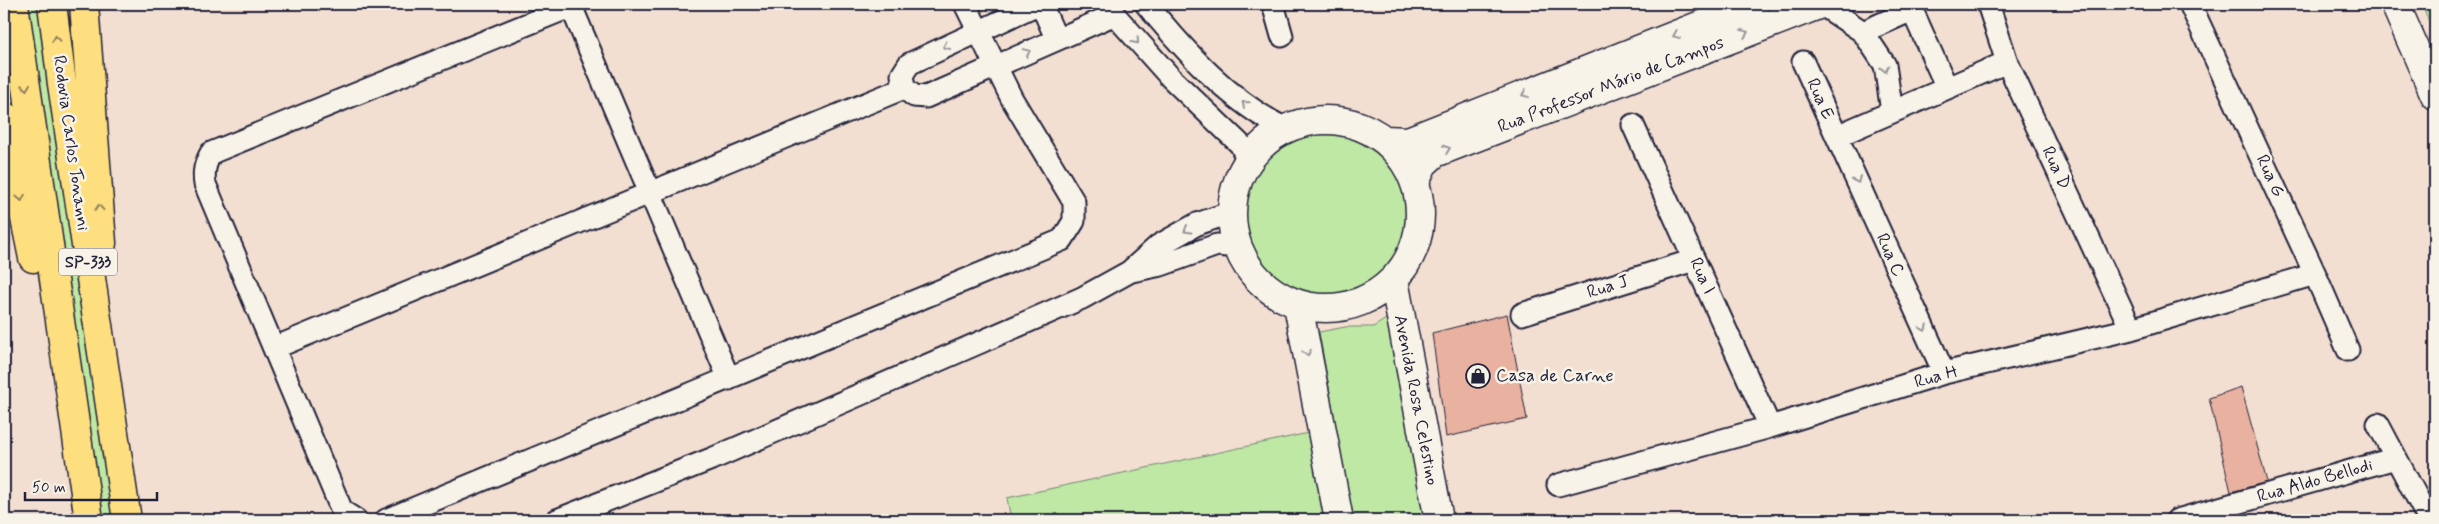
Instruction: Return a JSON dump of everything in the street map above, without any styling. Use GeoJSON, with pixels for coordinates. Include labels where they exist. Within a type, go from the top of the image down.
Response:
{"type":"FeatureCollection","features":[{"type":"Feature","properties":{"kind":"highway","name":"Rodovia Carlos Tonanni"},"geometry":{"type":"LineString","coordinates":[[14,4],[87,507]]}},
{"type":"Feature","properties":{"kind":"highway","name":"Rodovia Carlos Tonanni"},"geometry":{"type":"LineString","coordinates":[[52,4],[120,484],[127,520]]}},
{"type":"Feature","properties":{"kind":"highway"},"geometry":{"type":"LineString","coordinates":[[84,4],[120,484]]}},
{"type":"Feature","properties":{"kind":"highway"},"geometry":{"type":"LineString","coordinates":[[4,116],[87,507]]}},
{"type":"Feature","properties":{"kind":"street"},"geometry":{"type":"LineString","coordinates":[[386,520],[1056,244],[1068,234],[1074,221],[1074,202],[1042,151],[995,68],[965,4]]}},
{"type":"Feature","properties":{"kind":"street"},"geometry":{"type":"LineString","coordinates":[[1056,38],[1040,4],[977,31],[909,64],[902,75],[904,88],[914,96],[926,97],[995,68],[1056,38],[1109,9],[1171,78],[1241,144],[1248,163]]}},
{"type":"Feature","properties":{"kind":"street"},"geometry":{"type":"LineString","coordinates":[[1146,4],[1193,56],[1227,88],[1262,118],[1286,129]]}},
{"type":"Feature","properties":{"kind":"street"},"geometry":{"type":"LineString","coordinates":[[1273,4],[1282,36]]}},
{"type":"Feature","properties":{"kind":"street","name":"Rua Professor Mário de Campos"},"geometry":{"type":"LineString","coordinates":[[1385,140],[1408,141],[1754,4]]}},
{"type":"Feature","properties":{"kind":"street"},"geometry":{"type":"LineString","coordinates":[[1821,4],[1863,32],[1885,65],[1892,112]]}},
{"type":"Feature","properties":{"kind":"street","name":"Rua Professor Mário de Campos"},"geometry":{"type":"LineString","coordinates":[[1415,182],[1423,164],[1435,153],[1821,4]]}},
{"type":"Feature","properties":{"kind":"street","name":"Rua D"},"geometry":{"type":"LineString","coordinates":[[1988,4],[2006,62],[2131,329]]}},
{"type":"Feature","properties":{"kind":"street","name":"Rua G"},"geometry":{"type":"LineString","coordinates":[[2190,4],[2315,274],[2348,350]]}},
{"type":"Feature","properties":{"kind":"street"},"geometry":{"type":"LineString","coordinates":[[2395,4],[2435,95]]}},
{"type":"Feature","properties":{"kind":"street"},"geometry":{"type":"LineString","coordinates":[[356,520],[342,510],[204,184],[205,166],[211,153],[574,5],[650,193],[729,379]]}},
{"type":"Feature","properties":{"kind":"street"},"geometry":{"type":"LineString","coordinates":[[1863,32],[1913,7],[1926,45],[1947,88]]}},
{"type":"Feature","properties":{"kind":"street","name":"Rua E"},"geometry":{"type":"LineString","coordinates":[[1803,62],[1837,136]]}},
{"type":"Feature","properties":{"kind":"street"},"geometry":{"type":"LineString","coordinates":[[1837,136],[2006,62]]}},
{"type":"Feature","properties":{"kind":"street"},"geometry":{"type":"LineString","coordinates":[[274,348],[904,88]]}},
{"type":"Feature","properties":{"kind":"street"},"geometry":{"type":"LineString","coordinates":[[1337,121],[1354,124],[1385,140],[1397,152],[1415,182],[1420,216],[1418,234],[1413,250],[1394,280],[1374,295],[1350,306],[1315,308],[1298,305],[1282,298],[1255,276],[1245,262],[1238,246],[1232,212],[1240,178],[1248,163],[1258,149],[1286,129],[1303,123],[1337,121]]}},
{"type":"Feature","properties":{"kind":"street","name":"Rua I"},"geometry":{"type":"LineString","coordinates":[[1633,125],[1770,427]]}},
{"type":"Feature","properties":{"kind":"street","name":"Rua C"},"geometry":{"type":"LineString","coordinates":[[1837,136],[1944,374]]}},
{"type":"Feature","properties":{"kind":"street"},"geometry":{"type":"LineString","coordinates":[[557,520],[714,458],[1082,298],[1129,272],[1166,242],[1197,224],[1232,212]]}},
{"type":"Feature","properties":{"kind":"street"},"geometry":{"type":"LineString","coordinates":[[1129,272],[1161,265],[1217,245],[1238,246]]}},
{"type":"Feature","properties":{"kind":"street","name":"Rua J"},"geometry":{"type":"LineString","coordinates":[[1522,314],[1694,260]]}},
{"type":"Feature","properties":{"kind":"street","name":"Rua H"},"geometry":{"type":"LineString","coordinates":[[1558,485],[1770,427],[1944,374],[2131,329],[2315,274]]}},
{"type":"Feature","properties":{"kind":"street","name":"Avenida Rosa Celestino"},"geometry":{"type":"LineString","coordinates":[[1394,280],[1439,520]]}},
{"type":"Feature","properties":{"kind":"street"},"geometry":{"type":"LineString","coordinates":[[1298,305],[1339,520]]}},
{"type":"Feature","properties":{"kind":"street"},"geometry":{"type":"LineString","coordinates":[[2378,424],[2429,520]]}},
{"type":"Feature","properties":{"kind":"street","name":"Rua Aldo Bellodi"},"geometry":{"type":"LineString","coordinates":[[2177,520],[2396,458]]}},
{"type":"Feature","properties":{"kind":"green space"},"geometry":{"type":"Polygon","coordinates":[[[25,4],[41,4],[116,520],[102,520],[25,4]]]}},
{"type":"Feature","properties":{"kind":"green space"},"geometry":{"type":"Polygon","coordinates":[[[2421,4],[2435,4],[2435,34],[2421,4]]]}},
{"type":"Feature","properties":{"kind":"green space"},"geometry":{"type":"Polygon","coordinates":[[[1326,133],[1342,135],[1357,140],[1371,147],[1383,157],[1393,169],[1400,183],[1405,198],[1407,214],[1405,230],[1400,245],[1393,259],[1383,271],[1371,281],[1357,288],[1342,293],[1326,295],[1310,293],[1295,288],[1281,281],[1269,271],[1259,259],[1252,245],[1247,230],[1245,214],[1247,198],[1252,183],[1259,169],[1269,157],[1281,147],[1295,140],[1310,135],[1326,133]]]}},
{"type":"Feature","properties":{"kind":"green space"},"geometry":{"type":"Polygon","coordinates":[[[1396,313],[1432,520],[1353,520],[1319,332],[1345,327],[1373,327],[1396,313]]]}},
{"type":"Feature","properties":{"kind":"green space"},"geometry":{"type":"Polygon","coordinates":[[[1313,432],[1329,520],[1011,520],[1007,498],[1313,432]]]}},
{"type":"Feature","properties":{"kind":"building","name":"Casa de Carne"},"geometry":{"type":"Polygon","coordinates":[[[1507,314],[1527,419],[1446,437],[1432,333],[1507,314]]]}},
{"type":"Feature","properties":{"kind":"building"},"geometry":{"type":"Polygon","coordinates":[[[2241,387],[2267,482],[2231,492],[2209,398],[2241,387]]]}},
{"type":"Feature","properties":{"kind":"place","name":"Casa de Carne"},"geometry":{"type":"Point","coordinates":[1478,376]}}]}
